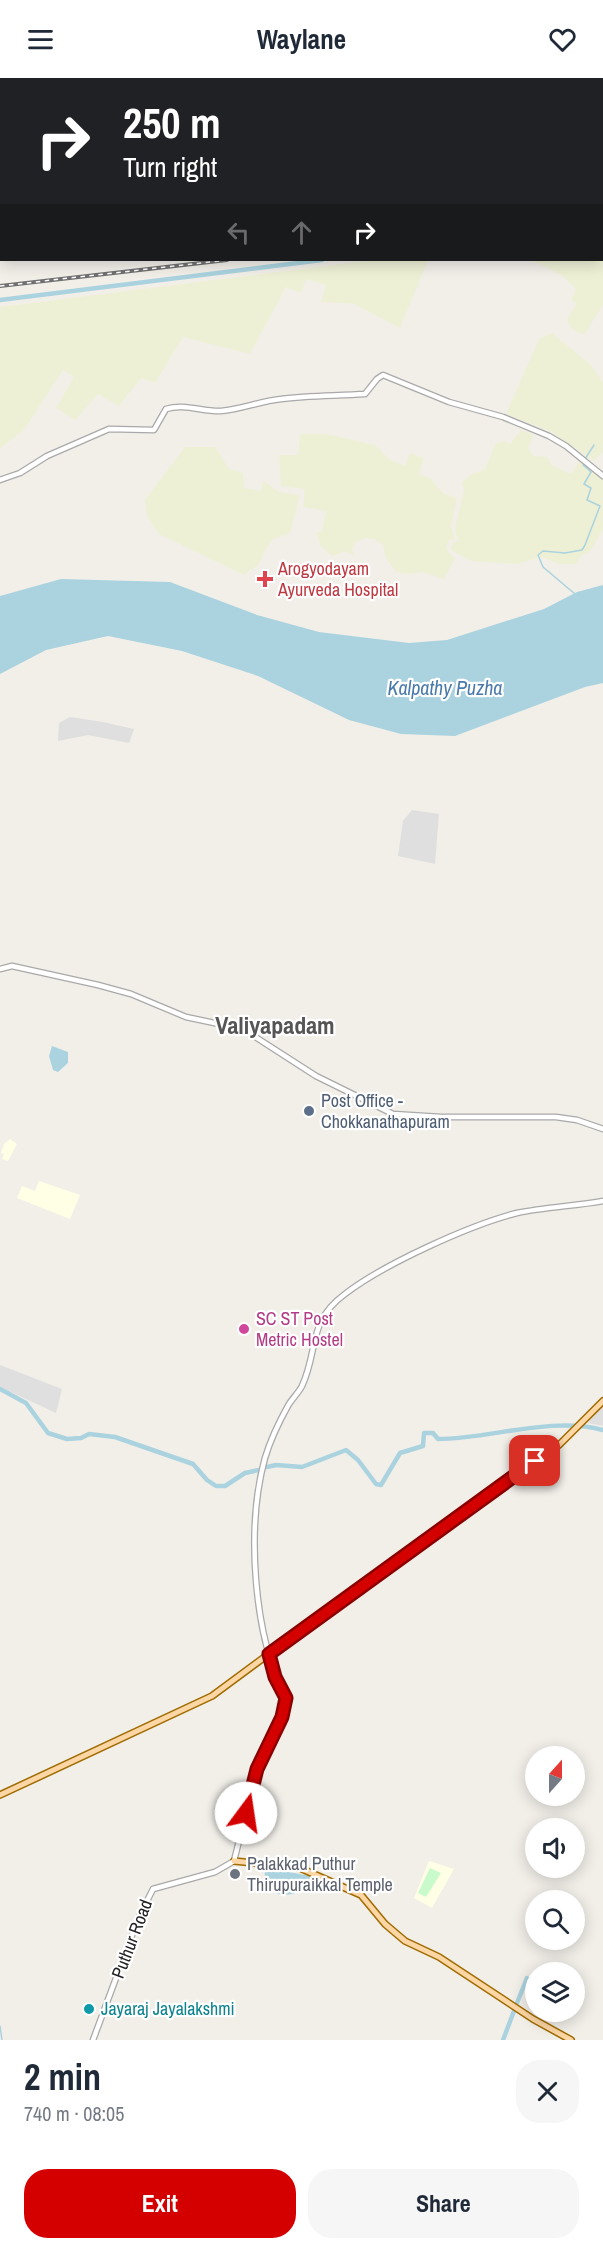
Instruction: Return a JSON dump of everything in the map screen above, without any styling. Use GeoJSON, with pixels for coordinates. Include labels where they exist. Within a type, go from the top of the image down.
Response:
{"type":"FeatureCollection","features":[{"type":"Feature","properties":{"kind":"main road"},"geometry":{"type":"LineString","coordinates":[[0,1795],[207,1699],[567,1437],[603,1401]]}},
{"type":"Feature","properties":{"kind":"main road"},"geometry":{"type":"LineString","coordinates":[[234,1861],[300,1868],[362,1896],[385,1924],[405,1941],[439,1957],[533,2019],[571,2040]]}},
{"type":"Feature","properties":{"kind":"street"},"geometry":{"type":"LineString","coordinates":[[0,480],[20,473],[49,456],[110,429],[154,430],[166,409],[176,406],[217,411],[240,409],[279,399],[331,393],[365,394],[376,379],[383,375],[449,402],[503,417],[549,436],[566,446],[603,476]]}},
{"type":"Feature","properties":{"kind":"street"},"geometry":{"type":"LineString","coordinates":[[0,969],[12,966],[98,985],[131,994],[186,1017],[243,1029],[316,1076],[393,1114],[441,1118],[556,1117],[577,1120],[603,1130]]}},
{"type":"Feature","properties":{"kind":"street"},"geometry":{"type":"LineString","coordinates":[[234,1861],[257,1769],[282,1717],[286,1698],[275,1677],[257,1602],[255,1564],[260,1487],[265,1457],[290,1403],[301,1387],[320,1318],[344,1294],[392,1266],[494,1220],[520,1212],[603,1202]]}},
{"type":"Feature","properties":{"kind":"street","name":"Puthur Road"},"geometry":{"type":"LineString","coordinates":[[93,2040],[138,1919],[153,1889],[215,1872],[234,1861]]}},
{"type":"Feature","properties":{"kind":"shaded area"},"geometry":{"type":"Polygon","coordinates":[[[365,261],[428,261],[400,328],[354,304],[321,302],[326,285],[306,279],[301,293],[286,287],[250,354],[183,337],[155,383],[141,378],[119,406],[98,394],[75,420],[56,408],[74,377],[63,370],[24,430],[0,448],[0,307],[365,261]]]}},
{"type":"Feature","properties":{"kind":"shaded area"},"geometry":{"type":"Polygon","coordinates":[[[533,261],[603,261],[603,305],[584,335],[573,330],[567,320],[577,303],[571,301],[576,289],[563,276],[533,261]]]}},
{"type":"Feature","properties":{"kind":"shaded area"},"geometry":{"type":"Polygon","coordinates":[[[552,333],[592,366],[603,382],[603,452],[594,461],[552,432],[506,414],[539,339],[552,333]]]}},
{"type":"Feature","properties":{"kind":"shaded area"},"geometry":{"type":"Polygon","coordinates":[[[521,430],[534,435],[528,447],[533,456],[547,457],[552,465],[571,474],[579,461],[603,480],[603,530],[590,551],[580,557],[576,564],[559,564],[541,557],[517,564],[471,561],[451,550],[452,543],[458,541],[455,528],[464,490],[462,483],[470,475],[485,469],[496,443],[504,441],[510,444],[521,430]]]}},
{"type":"Feature","properties":{"kind":"shaded area"},"geometry":{"type":"Polygon","coordinates":[[[300,434],[326,434],[375,445],[390,460],[405,466],[410,453],[424,458],[419,474],[431,479],[444,494],[457,498],[451,526],[455,539],[449,540],[446,546],[455,558],[444,579],[423,572],[409,574],[396,572],[385,556],[383,545],[375,539],[365,538],[357,541],[352,549],[354,556],[346,551],[332,556],[321,546],[316,533],[322,531],[326,511],[303,507],[305,489],[281,486],[279,455],[298,455],[300,434]]]}},
{"type":"Feature","properties":{"kind":"shaded area"},"geometry":{"type":"Polygon","coordinates":[[[185,447],[215,447],[229,469],[243,473],[244,488],[261,491],[263,481],[279,492],[300,495],[290,533],[273,539],[259,564],[244,575],[159,534],[147,516],[145,500],[185,447]]]}},
{"type":"Feature","properties":{"kind":"shaded area"},"geometry":{"type":"Polygon","coordinates":[[[70,717],[134,729],[129,743],[88,735],[58,741],[59,723],[70,717]]]}},
{"type":"Feature","properties":{"kind":"shaded area"},"geometry":{"type":"Polygon","coordinates":[[[412,810],[439,814],[435,864],[398,856],[403,821],[412,810]]]}},
{"type":"Feature","properties":{"kind":"shaded area"},"geometry":{"type":"Polygon","coordinates":[[[10,1139],[17,1144],[8,1161],[2,1159],[4,1154],[1,1153],[4,1144],[10,1139]]]}},
{"type":"Feature","properties":{"kind":"shaded area"},"geometry":{"type":"Polygon","coordinates":[[[39,1181],[80,1195],[70,1219],[17,1198],[22,1186],[35,1191],[39,1181]]]}},
{"type":"Feature","properties":{"kind":"shaded area"},"geometry":{"type":"Polygon","coordinates":[[[0,1365],[62,1389],[56,1413],[0,1387],[0,1365]]]}},
{"type":"Feature","properties":{"kind":"shaded area"},"geometry":{"type":"Polygon","coordinates":[[[603,1401],[603,1426],[588,1423],[603,1401]]]}},
{"type":"Feature","properties":{"kind":"shaded area"},"geometry":{"type":"Polygon","coordinates":[[[429,1861],[454,1869],[432,1908],[414,1898],[429,1861]]]}},
{"type":"Feature","properties":{"kind":"green space"},"geometry":{"type":"Polygon","coordinates":[[[430,1868],[441,1873],[426,1897],[418,1893],[430,1868]]]}},
{"type":"Feature","properties":{"kind":"water","name":"Kalpathy Puzha"},"geometry":{"type":"Polygon","coordinates":[[[61,579],[170,582],[257,615],[319,632],[409,643],[447,640],[544,609],[577,592],[603,585],[603,683],[585,687],[455,736],[401,734],[349,720],[258,676],[182,651],[108,636],[46,650],[0,674],[0,596],[61,579]]]}},
{"type":"Feature","properties":{"kind":"water"},"geometry":{"type":"Polygon","coordinates":[[[52,1046],[68,1052],[68,1063],[58,1072],[53,1070],[49,1056],[52,1046]]]}},
{"type":"Feature","properties":{"kind":"water"},"geometry":{"type":"Polygon","coordinates":[[[269,1868],[310,1876],[307,1889],[285,1895],[274,1893],[264,1886],[265,1870],[269,1868]]]}},
{"type":"Feature","properties":{"kind":"waterway"},"geometry":{"type":"LineString","coordinates":[[0,300],[314,261]]}},
{"type":"Feature","properties":{"kind":"waterway"},"geometry":{"type":"LineString","coordinates":[[585,459],[594,445]]}},
{"type":"Feature","properties":{"kind":"waterway"},"geometry":{"type":"LineString","coordinates":[[575,594],[543,567],[538,555],[543,551],[565,553],[582,550],[585,545],[600,506],[587,500],[591,488],[584,484],[591,472],[583,465]]}},
{"type":"Feature","properties":{"kind":"waterway"},"geometry":{"type":"LineString","coordinates":[[0,1389],[26,1403],[48,1433],[67,1439],[81,1438],[89,1434],[115,1437],[193,1464],[207,1480],[216,1486],[225,1486],[245,1473],[259,1470]]}},
{"type":"Feature","properties":{"kind":"waterway"},"geometry":{"type":"LineString","coordinates":[[267,1467],[276,1465],[302,1467],[346,1450],[358,1460],[376,1484],[381,1485],[400,1453],[423,1446],[424,1433],[433,1433],[438,1439],[542,1427],[583,1426],[603,1430]]}},
{"type":"Feature","properties":{"kind":"waterway"},"geometry":{"type":"LineString","coordinates":[[517,2003],[525,1983]]}},
{"type":"Feature","properties":{"kind":"waterway"},"geometry":{"type":"LineString","coordinates":[[503,2040],[514,2011]]}},
{"type":"Feature","properties":{"kind":"waterway"},"geometry":{"type":"LineString","coordinates":[[0,2026],[2,2040]]}},
{"type":"Feature","properties":{"kind":"railway"},"geometry":{"type":"LineString","coordinates":[[0,286],[218,261]]}},
{"type":"Feature","properties":{"kind":"place","name":"Arogyodayam Ayurveda Hospital"},"geometry":{"type":"Point","coordinates":[265,579]}},
{"type":"Feature","properties":{"kind":"place","name":"Post Office - Chokkanathapuram"},"geometry":{"type":"Point","coordinates":[309,1111]}},
{"type":"Feature","properties":{"kind":"place","name":"SC ST Post Metric Hostel"},"geometry":{"type":"Point","coordinates":[244,1329]}},
{"type":"Feature","properties":{"kind":"place","name":"Palakkad Puthur Thirupuraikkal Temple"},"geometry":{"type":"Point","coordinates":[235,1874]}},
{"type":"Feature","properties":{"kind":"place","name":"Jayaraj Jayalakshmi"},"geometry":{"type":"Point","coordinates":[89,2009]}},
{"type":"Feature","properties":{"kind":"district","name":"Valiyapadam"},"geometry":{"type":"Point","coordinates":[275,1026]}},
{"type":"Feature","properties":{"kind":"route"},"geometry":{"type":"LineString","coordinates":[[246,1813],[257,1769],[282,1717],[286,1698],[275,1677],[269,1654],[535,1461]]}}]}
